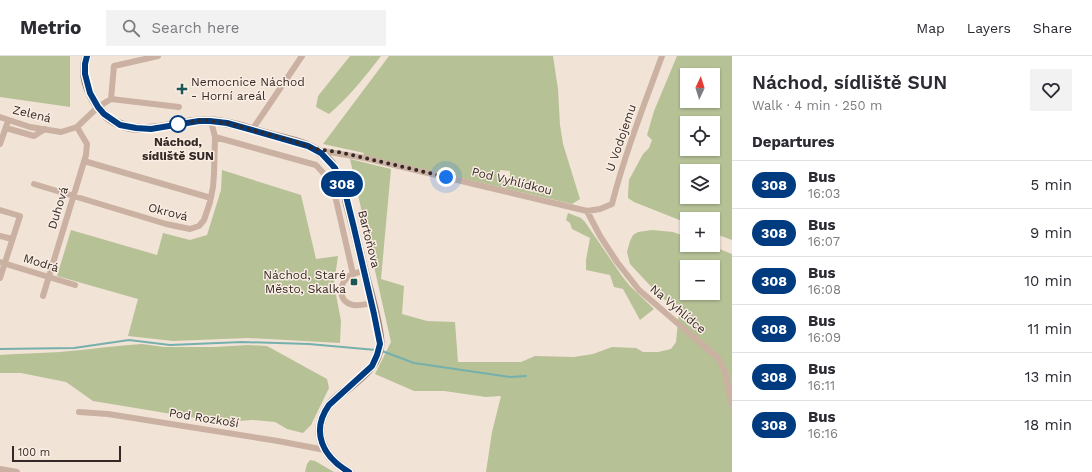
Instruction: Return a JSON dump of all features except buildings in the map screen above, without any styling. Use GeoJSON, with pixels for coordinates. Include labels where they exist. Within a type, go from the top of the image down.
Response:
{"type":"FeatureCollection","features":[{"type":"Feature","properties":{"kind":"street","name":"Bartoňova"},"geometry":{"type":"LineString","coordinates":[[87,56],[85,69],[90,93],[104,114],[117,123],[136,128],[160,128],[194,121],[227,123],[296,142],[315,149],[332,164],[343,184],[372,303],[380,344],[372,366],[334,400],[324,412],[320,433],[325,450],[335,463],[349,472]]}},
{"type":"Feature","properties":{"kind":"street"},"geometry":{"type":"LineString","coordinates":[[111,99],[114,66],[158,56]]}},
{"type":"Feature","properties":{"kind":"street"},"geometry":{"type":"LineString","coordinates":[[252,130],[302,56]]}},
{"type":"Feature","properties":{"kind":"street","name":"U Vodojemu"},"geometry":{"type":"LineString","coordinates":[[587,211],[600,210],[612,204],[618,177],[662,56]]}},
{"type":"Feature","properties":{"kind":"street"},"geometry":{"type":"LineString","coordinates":[[77,127],[98,107],[111,99],[179,107]]}},
{"type":"Feature","properties":{"kind":"street","name":"Zelená"},"geometry":{"type":"LineString","coordinates":[[0,117],[30,127],[61,132],[77,127]]}},
{"type":"Feature","properties":{"kind":"street"},"geometry":{"type":"LineString","coordinates":[[0,144],[9,119]]}},
{"type":"Feature","properties":{"kind":"street","name":"Okrová"},"geometry":{"type":"LineString","coordinates":[[73,196],[190,230],[200,226],[204,220],[211,198],[214,174],[215,137],[210,121]]}},
{"type":"Feature","properties":{"kind":"street","name":"Duhová"},"geometry":{"type":"LineString","coordinates":[[43,296],[84,161],[87,144],[77,127]]}},
{"type":"Feature","properties":{"kind":"street"},"geometry":{"type":"LineString","coordinates":[[6,128],[34,136],[45,129]]}},
{"type":"Feature","properties":{"kind":"street"},"geometry":{"type":"LineString","coordinates":[[215,137],[316,165],[326,176],[334,191],[353,274]]}},
{"type":"Feature","properties":{"kind":"street","name":"Pod Vyhlídkou"},"geometry":{"type":"LineString","coordinates":[[315,149],[365,158],[587,211]]}},
{"type":"Feature","properties":{"kind":"street"},"geometry":{"type":"LineString","coordinates":[[84,161],[211,198]]}},
{"type":"Feature","properties":{"kind":"street"},"geometry":{"type":"LineString","coordinates":[[34,184],[73,196]]}},
{"type":"Feature","properties":{"kind":"street"},"geometry":{"type":"LineString","coordinates":[[0,210],[20,216],[2,262],[0,278]]}},
{"type":"Feature","properties":{"kind":"street","name":"Na Vyhlídce"},"geometry":{"type":"LineString","coordinates":[[587,211],[600,236],[617,262],[639,290],[718,358],[725,372],[732,406]]}},
{"type":"Feature","properties":{"kind":"street"},"geometry":{"type":"LineString","coordinates":[[0,236],[12,239]]}},
{"type":"Feature","properties":{"kind":"street","name":"Modrá"},"geometry":{"type":"LineString","coordinates":[[2,262],[75,285]]}},
{"type":"Feature","properties":{"kind":"street"},"geometry":{"type":"LineString","coordinates":[[364,271],[348,277],[341,284],[340,291],[343,299],[351,304],[361,305],[372,303]]}},
{"type":"Feature","properties":{"kind":"street","name":"Pod Rozkoší"},"geometry":{"type":"LineString","coordinates":[[79,412],[108,414],[325,450]]}},
{"type":"Feature","properties":{"kind":"street"},"geometry":{"type":"LineString","coordinates":[[0,469],[17,472]]}},
{"type":"Feature","properties":{"kind":"green space"},"geometry":{"type":"Polygon","coordinates":[[[0,56],[70,56],[70,107],[0,97],[0,56]]]}},
{"type":"Feature","properties":{"kind":"green space"},"geometry":{"type":"Polygon","coordinates":[[[350,56],[381,56],[343,101],[329,114],[316,107],[318,96],[350,56]]]}},
{"type":"Feature","properties":{"kind":"green space"},"geometry":{"type":"Polygon","coordinates":[[[389,56],[553,56],[558,89],[560,125],[563,144],[580,199],[572,204],[363,155],[364,153],[323,144],[389,56]],[[500,170],[500,178],[510,179],[510,171],[500,170]]]}},
{"type":"Feature","properties":{"kind":"green space"},"geometry":{"type":"Polygon","coordinates":[[[677,56],[732,56],[732,240],[720,236],[720,212],[680,212],[680,220],[634,202],[628,198],[629,180],[643,154],[649,148],[652,140],[647,135],[654,111],[677,56]]]}},
{"type":"Feature","properties":{"kind":"green space"},"geometry":{"type":"Polygon","coordinates":[[[350,159],[391,169],[381,279],[404,286],[402,314],[427,321],[455,322],[458,362],[521,362],[535,356],[574,357],[593,354],[612,347],[636,348],[643,352],[658,352],[671,349],[676,342],[679,312],[657,293],[630,264],[627,252],[633,235],[638,232],[652,230],[673,232],[680,234],[680,252],[720,252],[720,249],[732,254],[732,472],[486,472],[492,432],[501,396],[486,397],[444,391],[414,391],[375,374],[391,342],[350,159]]]}},
{"type":"Feature","properties":{"kind":"green space"},"geometry":{"type":"Polygon","coordinates":[[[222,170],[301,195],[316,259],[338,256],[334,284],[341,321],[340,343],[248,338],[173,341],[128,336],[138,299],[57,276],[71,230],[157,255],[163,233],[190,240],[207,235],[221,190],[222,170]]]}},
{"type":"Feature","properties":{"kind":"green space"},"geometry":{"type":"Polygon","coordinates":[[[568,213],[581,218],[585,222],[622,276],[630,286],[654,309],[640,320],[623,289],[614,287],[610,275],[586,270],[586,260],[590,238],[572,229],[570,223],[566,220],[568,213]]]}},
{"type":"Feature","properties":{"kind":"green space"},"geometry":{"type":"Polygon","coordinates":[[[142,344],[164,347],[267,346],[327,379],[329,388],[311,425],[303,433],[287,429],[275,422],[253,420],[220,422],[93,401],[66,382],[21,373],[0,373],[0,355],[68,351],[142,344]]]}},
{"type":"Feature","properties":{"kind":"green space"},"geometry":{"type":"Polygon","coordinates":[[[310,460],[315,461],[334,472],[305,472],[307,464],[310,460]]]}},
{"type":"Feature","properties":{"kind":"waterway"},"geometry":{"type":"LineString","coordinates":[[0,349],[74,348],[129,340],[170,345],[242,342],[309,344],[376,350]]}},
{"type":"Feature","properties":{"kind":"waterway"},"geometry":{"type":"LineString","coordinates":[[382,351],[414,363],[510,377],[526,376]]}},
{"type":"Feature","properties":{"kind":"bus line","name":"308"},"geometry":{"type":"LineString","coordinates":[[87,56],[85,74],[90,93],[104,114],[120,125],[151,129],[199,121],[227,123],[308,146],[321,153],[335,168],[344,188],[380,344],[376,360],[372,366],[329,405],[324,412],[322,419],[320,433],[325,450],[335,463],[349,472]]}},
{"type":"Feature","properties":{"kind":"place","name":"Nemocnice Náchod - Horní areál"},"geometry":{"type":"Point","coordinates":[182,89]}},
{"type":"Feature","properties":{"kind":"place","name":"Náchod, sídliště SUN"},"geometry":{"type":"Point","coordinates":[178,124]}},
{"type":"Feature","properties":{"kind":"place","name":"Náchod, Staré Město, Skalka"},"geometry":{"type":"Point","coordinates":[354,282]}},
{"type":"Feature","properties":{"kind":"route"},"geometry":{"type":"LineString","coordinates":[[178,124],[204,120],[227,123],[296,142],[315,149],[338,152],[446,177]]}}]}
